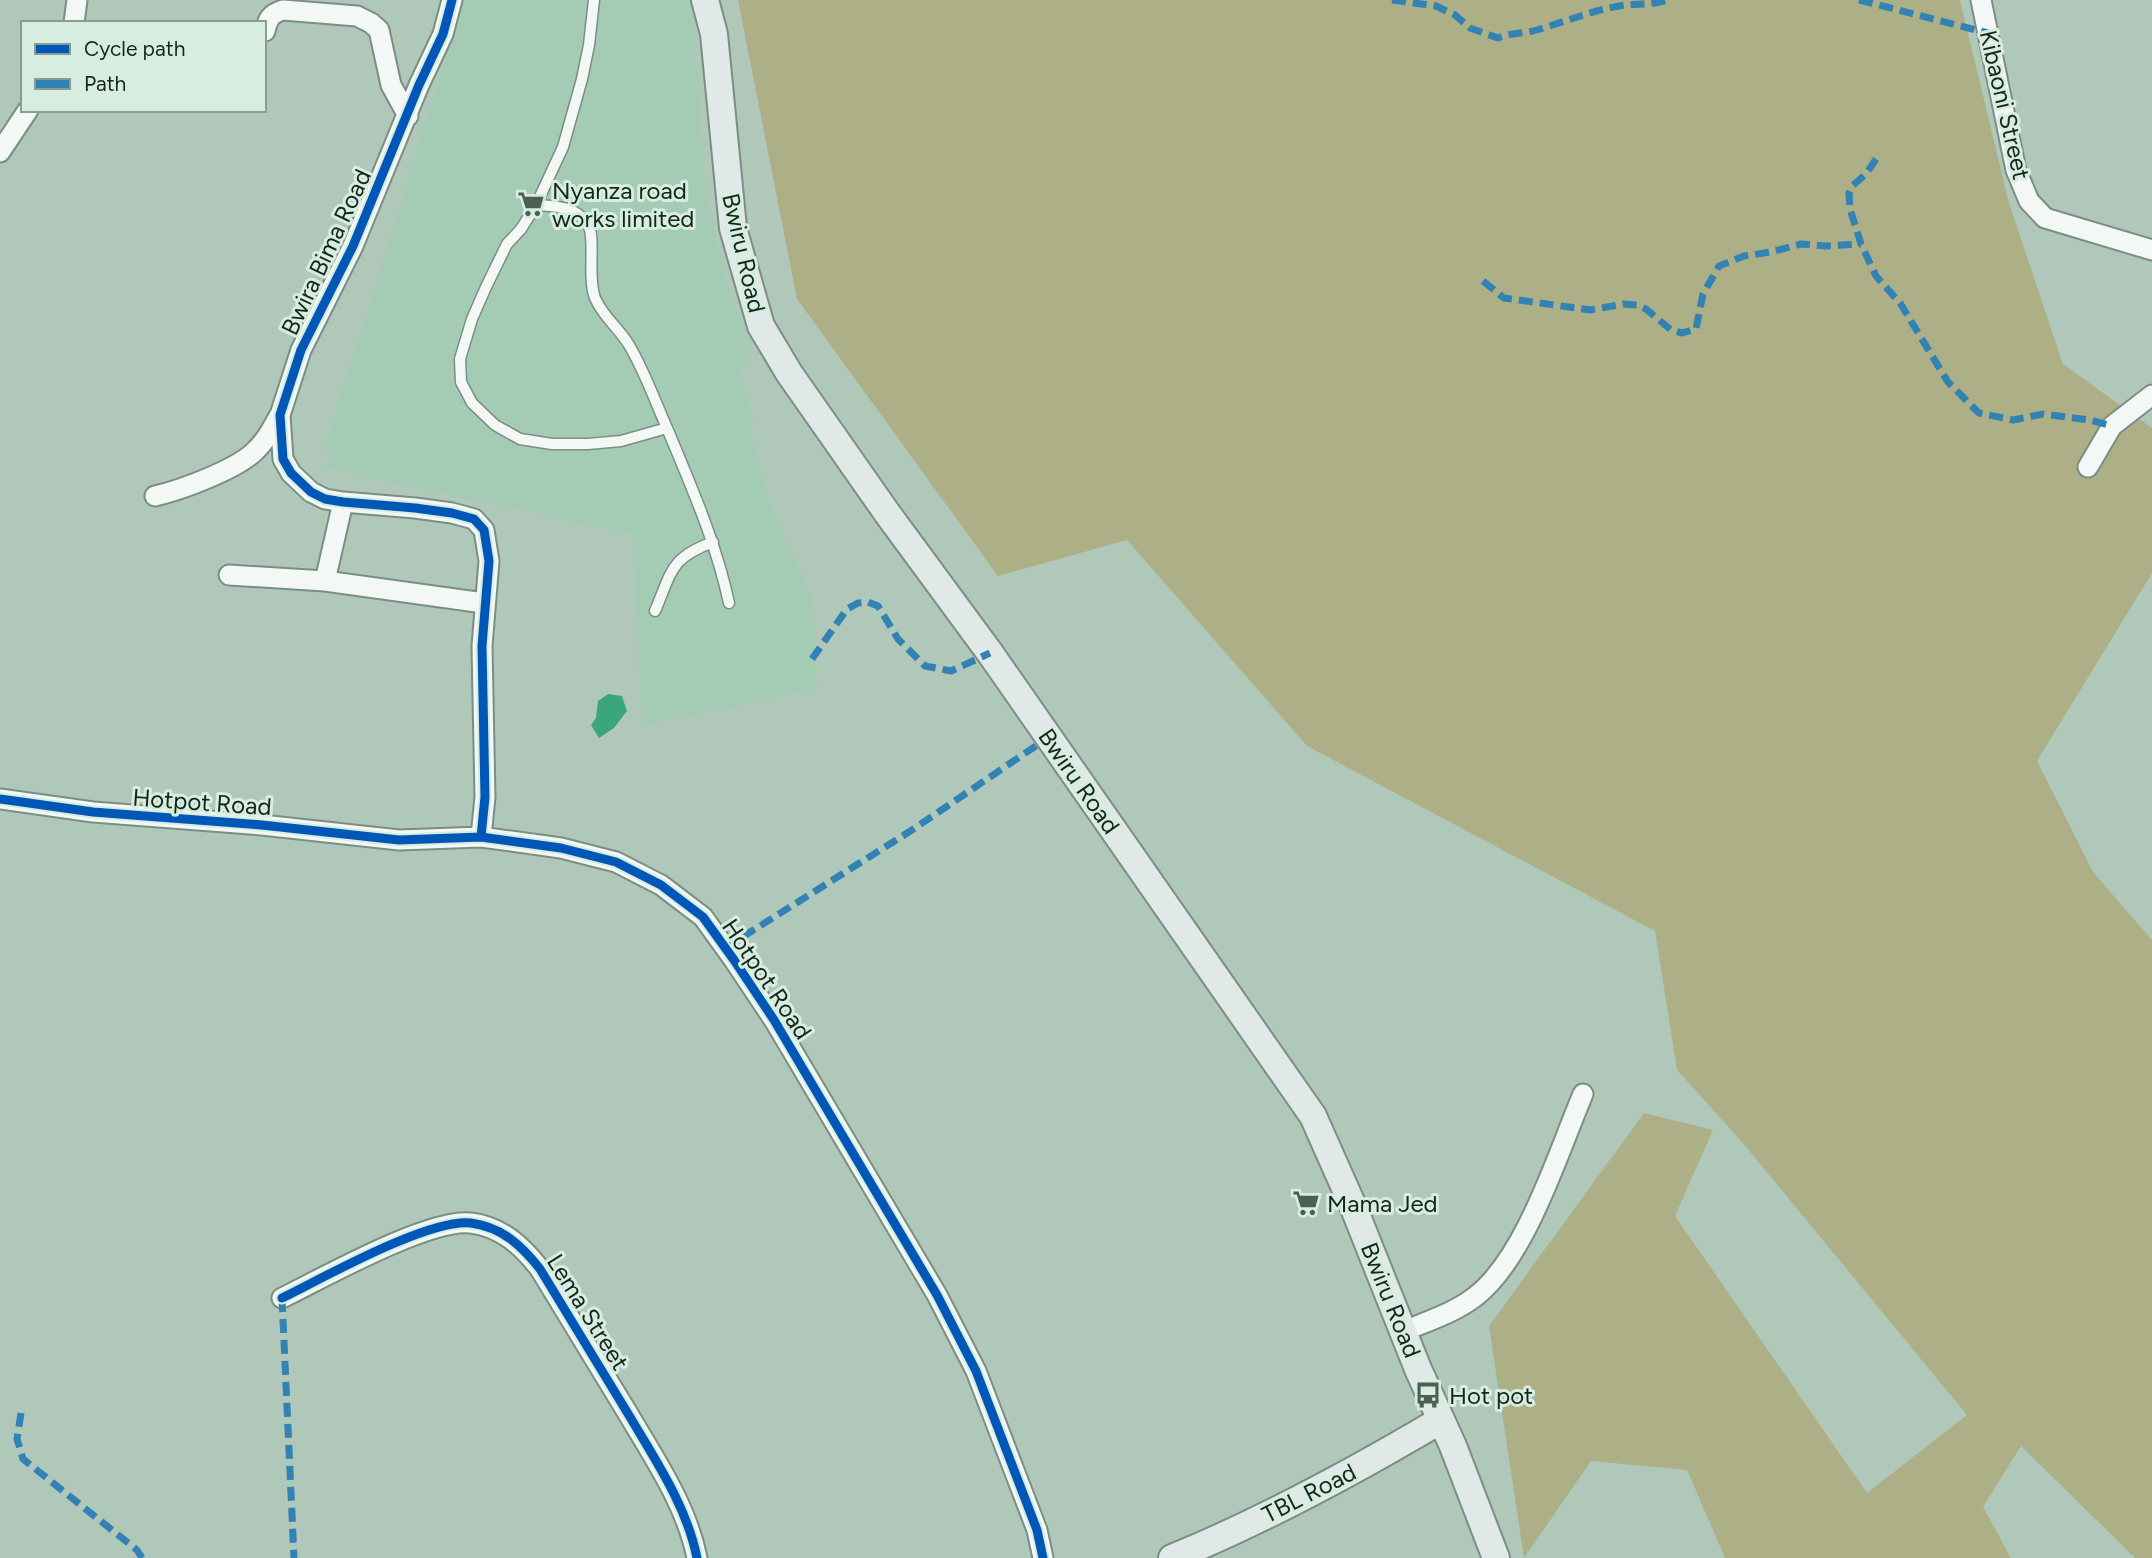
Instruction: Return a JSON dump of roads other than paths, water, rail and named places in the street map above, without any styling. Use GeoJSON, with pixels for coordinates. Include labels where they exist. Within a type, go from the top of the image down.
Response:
{"type":"FeatureCollection","features":[{"type":"Feature","properties":{"kind":"main road","name":"Bwiru Road"},"geometry":{"type":"LineString","coordinates":[[705,0],[713,34],[733,228],[761,326],[789,373],[990,653],[1313,1116],[1353,1206],[1496,1558]]}},
{"type":"Feature","properties":{"kind":"main road","name":"TBL Road"},"geometry":{"type":"LineString","coordinates":[[1172,1558],[1208,1544],[1356,1470],[1441,1420]]}},
{"type":"Feature","properties":{"kind":"street"},"geometry":{"type":"LineString","coordinates":[[74,21],[77,0]]}},
{"type":"Feature","properties":{"kind":"street","name":"Bwira Bima Road"},"geometry":{"type":"LineString","coordinates":[[452,0],[443,34],[419,85],[353,246],[301,350],[279,415],[283,459],[290,473],[311,492],[325,499],[343,502],[415,508],[474,519],[484,530],[489,561],[482,646],[485,797],[481,837]]}},
{"type":"Feature","properties":{"kind":"street","name":"Kibaoni Street"},"geometry":{"type":"LineString","coordinates":[[1981,0],[2017,170],[2029,201],[2045,218],[2152,250]]}},
{"type":"Feature","properties":{"kind":"street"},"geometry":{"type":"LineString","coordinates":[[266,27],[268,19],[283,10],[357,16],[372,23],[379,30],[391,85],[408,116]]}},
{"type":"Feature","properties":{"kind":"street"},"geometry":{"type":"LineString","coordinates":[[0,152],[27,112]]}},
{"type":"Feature","properties":{"kind":"street"},"geometry":{"type":"LineString","coordinates":[[2088,467],[2112,426],[2152,395]]}},
{"type":"Feature","properties":{"kind":"street"},"geometry":{"type":"LineString","coordinates":[[155,496],[206,479],[252,454],[264,443],[279,415]]}},
{"type":"Feature","properties":{"kind":"street"},"geometry":{"type":"LineString","coordinates":[[325,581],[343,502]]}},
{"type":"Feature","properties":{"kind":"street"},"geometry":{"type":"LineString","coordinates":[[229,575],[325,581],[484,603]]}},
{"type":"Feature","properties":{"kind":"street","name":"Hotpot Road"},"geometry":{"type":"LineString","coordinates":[[0,799],[93,812],[399,839],[481,837],[561,848],[616,862],[661,885],[703,918],[774,1020],[937,1295],[976,1371],[1037,1530],[1043,1558]]}},
{"type":"Feature","properties":{"kind":"street"},"geometry":{"type":"LineString","coordinates":[[1404,1331],[1475,1297],[1495,1277],[1515,1249],[1531,1218],[1583,1094]]}},
{"type":"Feature","properties":{"kind":"street","name":"Lema Street"},"geometry":{"type":"LineString","coordinates":[[282,1298],[389,1245],[442,1226],[470,1223],[490,1228],[508,1237],[524,1248],[540,1269],[656,1460],[676,1498],[695,1545],[697,1558]]}},
{"type":"Feature","properties":{"kind":"lane"},"geometry":{"type":"LineString","coordinates":[[594,0],[590,45],[563,148],[536,205],[521,229],[507,244],[472,320],[460,359],[461,382],[472,403],[495,425],[520,439],[552,444],[588,444],[621,441],[667,428]]}},
{"type":"Feature","properties":{"kind":"lane"},"geometry":{"type":"LineString","coordinates":[[536,205],[563,206],[581,215],[591,228],[590,279],[595,297],[604,315],[629,344],[667,428],[713,542],[729,603]]}},
{"type":"Feature","properties":{"kind":"lane"},"geometry":{"type":"LineString","coordinates":[[655,611],[679,559],[691,550],[713,542]]}},
{"type":"Feature","properties":{"kind":"place","name":"Nyanza road works limited"},"geometry":{"type":"Point","coordinates":[531,204]}},
{"type":"Feature","properties":{"kind":"place","name":"Mama Jed"},"geometry":{"type":"Point","coordinates":[1306,1203]}},
{"type":"Feature","properties":{"kind":"place","name":"Hot pot"},"geometry":{"type":"Point","coordinates":[1428,1395]}}]}
